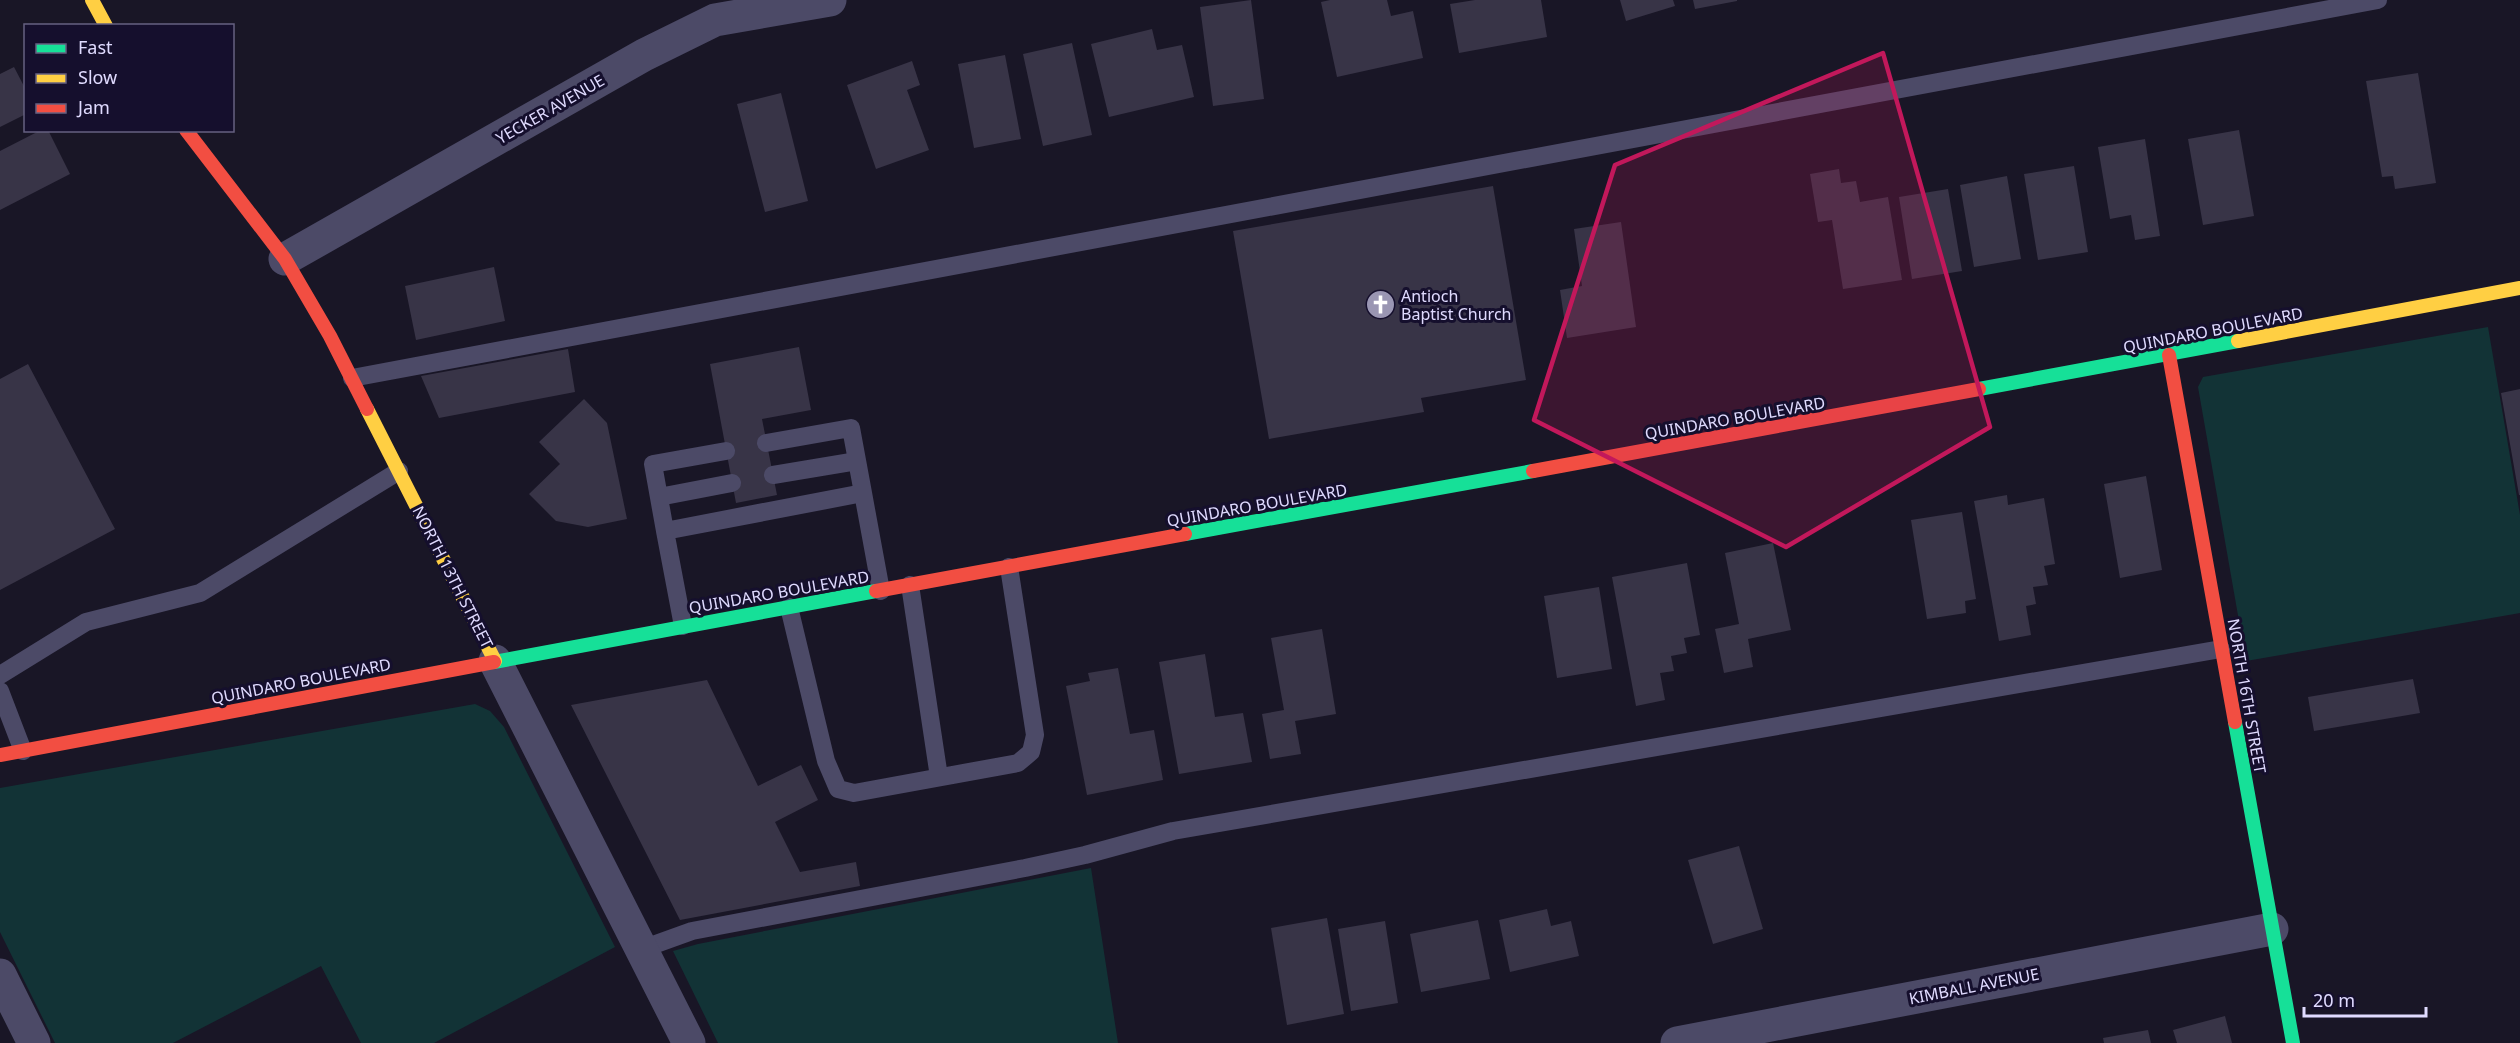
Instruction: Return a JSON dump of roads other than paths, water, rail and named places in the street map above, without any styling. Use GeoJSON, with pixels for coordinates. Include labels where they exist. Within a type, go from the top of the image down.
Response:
{"type":"FeatureCollection","features":[{"type":"Feature","properties":{"kind":"main road"},"geometry":{"type":"LineString","coordinates":[[92,0],[105,24]]}},
{"type":"Feature","properties":{"kind":"main road","name":"NORTH 13TH STREET"},"geometry":{"type":"LineString","coordinates":[[188,132],[285,259],[330,336],[495,661]]}},
{"type":"Feature","properties":{"kind":"main road","name":"QUINDARO BOULEVARD"},"geometry":{"type":"LineString","coordinates":[[0,755],[683,626],[2169,355],[2520,288]]}},
{"type":"Feature","properties":{"kind":"main road","name":"NORTH 16TH STREET"},"geometry":{"type":"LineString","coordinates":[[2169,355],[2293,1043]]}},
{"type":"Feature","properties":{"kind":"street","name":"YECKER AVENUE"},"geometry":{"type":"LineString","coordinates":[[285,259],[644,55],[715,20],[830,0]]}},
{"type":"Feature","properties":{"kind":"street","name":"NORTH 13TH STREET"},"geometry":{"type":"LineString","coordinates":[[495,661],[689,1043]]}},
{"type":"Feature","properties":{"kind":"street","name":"KIMBALL AVENUE"},"geometry":{"type":"LineString","coordinates":[[1677,1043],[2272,929]]}},
{"type":"Feature","properties":{"kind":"street"},"geometry":{"type":"LineString","coordinates":[[0,975],[34,1043]]}},
{"type":"Feature","properties":{"kind":"lane"},"geometry":{"type":"LineString","coordinates":[[352,378],[2378,0]]}},
{"type":"Feature","properties":{"kind":"lane"},"geometry":{"type":"LineString","coordinates":[[766,443],[851,428],[881,591]]}},
{"type":"Feature","properties":{"kind":"lane"},"geometry":{"type":"LineString","coordinates":[[683,626],[653,464],[726,451]]}},
{"type":"Feature","properties":{"kind":"lane"},"geometry":{"type":"LineString","coordinates":[[773,475],[857,461]]}},
{"type":"Feature","properties":{"kind":"lane"},"geometry":{"type":"LineString","coordinates":[[0,675],[86,621],[200,594],[399,471]]}},
{"type":"Feature","properties":{"kind":"lane"},"geometry":{"type":"LineString","coordinates":[[659,497],[732,483]]}},
{"type":"Feature","properties":{"kind":"lane"},"geometry":{"type":"LineString","coordinates":[[665,531],[863,493]]}},
{"type":"Feature","properties":{"kind":"lane"},"geometry":{"type":"LineString","coordinates":[[789,607],[826,761],[838,789],[854,793],[1018,763],[1031,752],[1035,735],[1010,567]]}},
{"type":"Feature","properties":{"kind":"lane"},"geometry":{"type":"LineString","coordinates":[[910,585],[939,777]]}},
{"type":"Feature","properties":{"kind":"lane"},"geometry":{"type":"LineString","coordinates":[[642,949],[692,931],[1025,868],[1085,855],[1173,831],[2221,649]]}},
{"type":"Feature","properties":{"kind":"lane"},"geometry":{"type":"LineString","coordinates":[[0,691],[23,751]]}},
{"type":"Feature","properties":{"kind":"place","name":"Antioch Baptist Church"},"geometry":{"type":"Point","coordinates":[1380,305]}}]}
